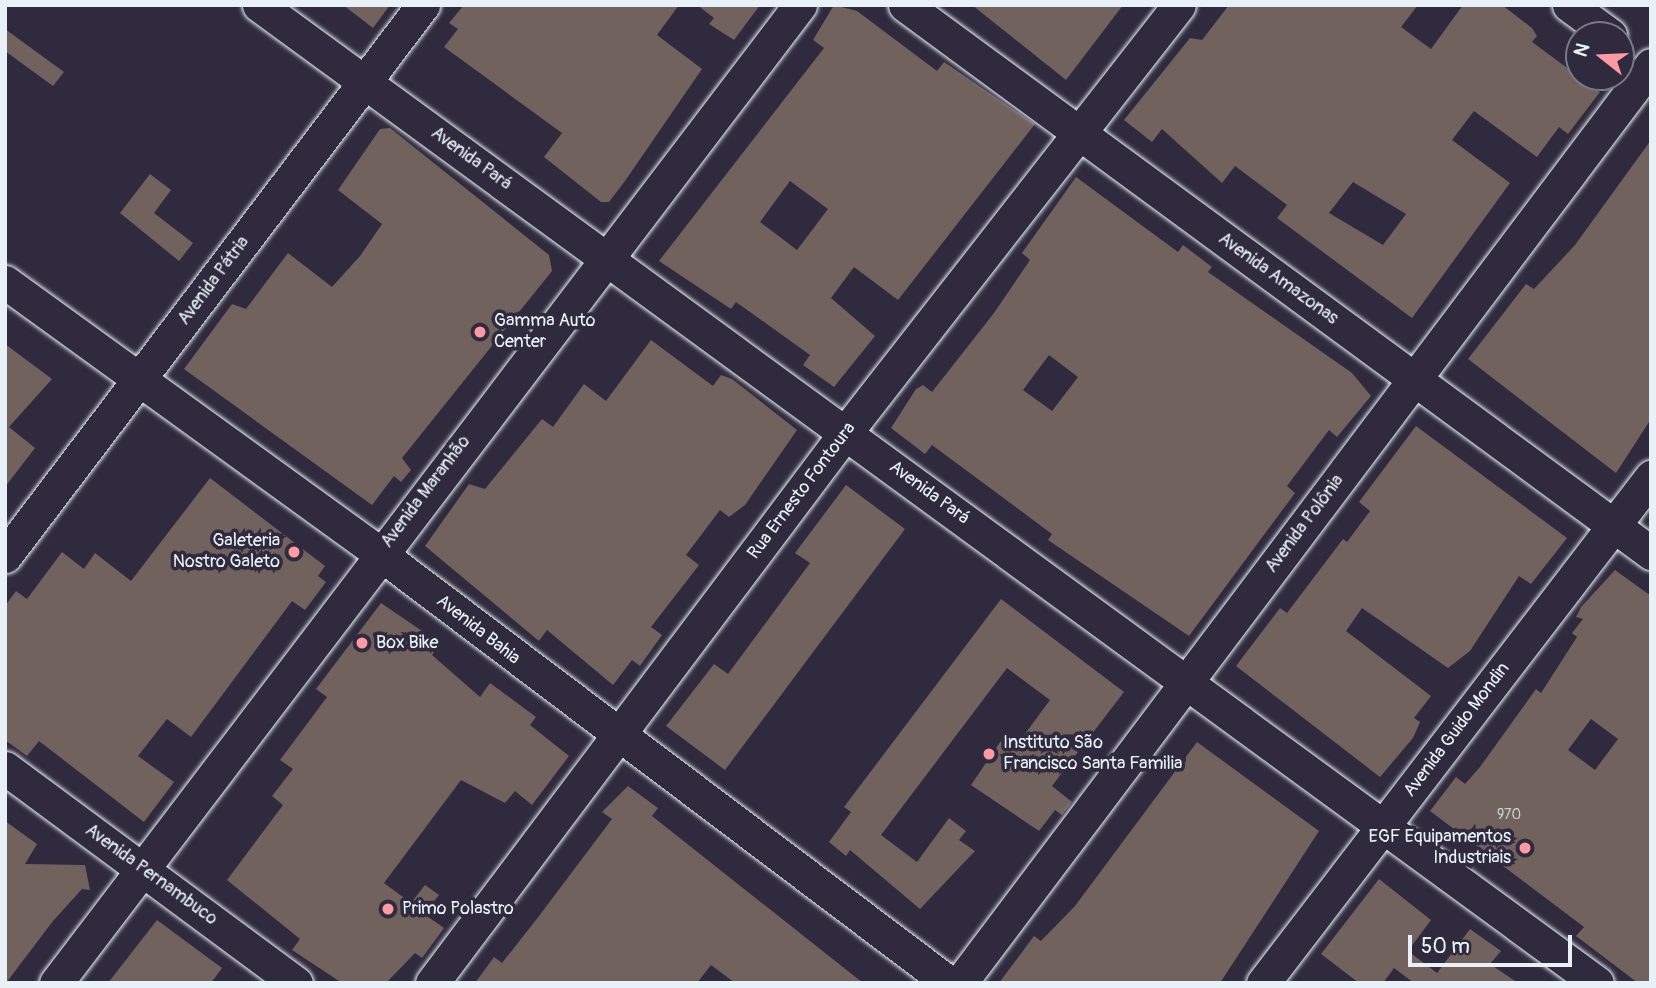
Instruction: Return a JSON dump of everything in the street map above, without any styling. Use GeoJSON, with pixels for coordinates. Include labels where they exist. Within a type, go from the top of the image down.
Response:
{"type":"FeatureCollection","features":[{"type":"Feature","properties":{"kind":"street","name":"Avenida Pará"},"geometry":{"type":"LineString","coordinates":[[259,5],[1597,983]]}},
{"type":"Feature","properties":{"kind":"street","name":"Avenida Pátria"},"geometry":{"type":"LineString","coordinates":[[5,556],[423,5]]}},
{"type":"Feature","properties":{"kind":"street","name":"Avenida Maranhão"},"geometry":{"type":"LineString","coordinates":[[56,983],[144,870],[379,553],[800,5]]}},
{"type":"Feature","properties":{"kind":"street","name":"Avenida Amazonas"},"geometry":{"type":"LineString","coordinates":[[905,5],[1651,553]]}},
{"type":"Feature","properties":{"kind":"street","name":"Rua Ernesto Fontoura"},"geometry":{"type":"LineString","coordinates":[[432,983],[846,432],[1179,5]]}},
{"type":"Feature","properties":{"kind":"street"},"geometry":{"type":"LineString","coordinates":[[1569,5],[1591,21]]}},
{"type":"Feature","properties":{"kind":"street"},"geometry":{"type":"LineString","coordinates":[[1635,53],[1651,65]]}},
{"type":"Feature","properties":{"kind":"street","name":"Avenida Polônia"},"geometry":{"type":"LineString","coordinates":[[960,983],[1651,65]]}},
{"type":"Feature","properties":{"kind":"street","name":"Avenida Bahia"},"geometry":{"type":"LineString","coordinates":[[5,282],[379,553],[617,737],[949,983]]}},
{"type":"Feature","properties":{"kind":"street","name":"Avenida Guido Mondin"},"geometry":{"type":"LineString","coordinates":[[1263,983],[1651,477]]}},
{"type":"Feature","properties":{"kind":"street","name":"Avenida Pernambuco"},"geometry":{"type":"LineString","coordinates":[[5,768],[296,983]]}},
{"type":"Feature","properties":{"kind":"building"},"geometry":{"type":"Polygon","coordinates":[[[343,5],[390,5],[373,28],[343,5]]]}},
{"type":"Feature","properties":{"kind":"building"},"geometry":{"type":"Polygon","coordinates":[[[464,5],[679,5],[657,35],[702,69],[625,181],[609,202],[601,202],[544,157],[562,133],[444,47],[458,29],[449,23],[464,5]]]}},
{"type":"Feature","properties":{"kind":"building"},"geometry":{"type":"Polygon","coordinates":[[[697,5],[760,5],[734,40],[709,24],[714,18],[697,5]]]}},
{"type":"Feature","properties":{"kind":"building"},"geometry":{"type":"Polygon","coordinates":[[[834,5],[857,11],[937,71],[944,62],[1035,124],[898,300],[854,267],[831,298],[875,336],[834,387],[803,365],[810,355],[736,302],[731,309],[659,261],[824,48],[813,40],[834,5]],[[790,181],[760,222],[797,250],[828,209],[790,181]]]}},
{"type":"Feature","properties":{"kind":"building"},"geometry":{"type":"Polygon","coordinates":[[[972,5],[1123,5],[1066,80],[972,5]]]}},
{"type":"Feature","properties":{"kind":"building"},"geometry":{"type":"Polygon","coordinates":[[[1229,5],[1418,5],[1401,27],[1431,49],[1463,5],[1502,5],[1532,28],[1537,36],[1532,42],[1565,66],[1565,91],[1600,92],[1568,134],[1559,127],[1537,157],[1474,111],[1452,140],[1510,183],[1412,318],[1277,218],[1287,205],[1235,166],[1222,183],[1162,129],[1152,142],[1124,120],[1190,38],[1202,40],[1229,5]],[[1353,182],[1329,213],[1383,245],[1406,214],[1353,182]]]}},
{"type":"Feature","properties":{"kind":"building"},"geometry":{"type":"Polygon","coordinates":[[[5,29],[64,72],[53,86],[5,51],[5,29]]]}},
{"type":"Feature","properties":{"kind":"building"},"geometry":{"type":"Polygon","coordinates":[[[390,128],[549,255],[552,271],[402,458],[411,470],[401,482],[394,476],[372,505],[184,369],[232,304],[246,309],[288,253],[332,287],[360,256],[382,224],[338,190],[380,129],[390,128]]]}},
{"type":"Feature","properties":{"kind":"building"},"geometry":{"type":"Polygon","coordinates":[[[1651,140],[1651,419],[1616,473],[1468,359],[1526,284],[1534,289],[1575,245],[1651,140]]]}},
{"type":"Feature","properties":{"kind":"building"},"geometry":{"type":"Polygon","coordinates":[[[150,174],[171,190],[154,213],[193,243],[179,261],[120,213],[150,174]]]}},
{"type":"Feature","properties":{"kind":"building"},"geometry":{"type":"Polygon","coordinates":[[[1076,177],[1178,252],[1183,245],[1212,267],[1208,272],[1352,373],[1371,396],[1337,437],[1329,430],[1287,486],[1295,493],[1189,636],[1048,540],[1052,534],[932,445],[925,454],[891,428],[916,389],[923,385],[932,392],[994,313],[1030,260],[1022,253],[1076,177]],[[1049,355],[1023,390],[1052,411],[1078,377],[1049,355]]]}},
{"type":"Feature","properties":{"kind":"building"},"geometry":{"type":"Polygon","coordinates":[[[651,340],[713,386],[721,375],[732,379],[797,430],[745,505],[729,517],[720,510],[686,555],[699,565],[651,627],[662,635],[640,666],[632,660],[613,685],[547,630],[539,641],[425,546],[469,484],[485,489],[542,419],[553,427],[584,384],[606,401],[651,340]]]}},
{"type":"Feature","properties":{"kind":"building"},"geometry":{"type":"Polygon","coordinates":[[[5,344],[52,379],[9,427],[35,448],[5,487],[5,344]]]}},
{"type":"Feature","properties":{"kind":"building"},"geometry":{"type":"Polygon","coordinates":[[[1416,426],[1567,538],[1531,584],[1519,576],[1470,651],[1448,668],[1362,608],[1346,631],[1431,696],[1414,718],[1420,722],[1413,738],[1380,777],[1236,666],[1280,608],[1287,613],[1343,539],[1347,542],[1370,511],[1359,502],[1416,426]]]}},
{"type":"Feature","properties":{"kind":"building"},"geometry":{"type":"Polygon","coordinates":[[[210,478],[325,566],[318,576],[326,582],[305,610],[292,601],[191,737],[167,719],[138,756],[174,782],[144,822],[39,741],[27,756],[5,740],[5,606],[16,591],[27,599],[62,552],[84,569],[95,553],[131,581],[210,478]]]}},
{"type":"Feature","properties":{"kind":"building"},"geometry":{"type":"Polygon","coordinates":[[[846,485],[905,529],[725,770],[666,726],[714,664],[728,674],[810,563],[795,553],[846,485]]]}},
{"type":"Feature","properties":{"kind":"building"},"geometry":{"type":"Polygon","coordinates":[[[1615,570],[1651,596],[1651,983],[1638,983],[1576,936],[1584,927],[1430,811],[1456,777],[1465,784],[1536,689],[1541,693],[1577,637],[1572,633],[1583,619],[1576,617],[1581,607],[1615,570]],[[1591,719],[1568,750],[1595,770],[1618,739],[1591,719]]]}},
{"type":"Feature","properties":{"kind":"building"},"geometry":{"type":"Polygon","coordinates":[[[1001,599],[1124,692],[1052,786],[1072,802],[1062,815],[1055,810],[1039,831],[971,785],[1007,732],[1019,742],[1050,700],[1007,668],[881,835],[917,862],[949,818],[966,831],[959,840],[975,851],[920,909],[850,850],[846,856],[829,842],[851,812],[844,807],[1001,599]]]}},
{"type":"Feature","properties":{"kind":"building"},"geometry":{"type":"Polygon","coordinates":[[[381,603],[441,644],[432,655],[480,697],[490,683],[536,717],[530,725],[569,756],[532,805],[515,791],[505,803],[461,780],[384,883],[411,903],[425,885],[439,895],[424,914],[444,928],[422,958],[415,953],[386,983],[342,983],[292,950],[300,939],[227,880],[283,805],[272,796],[293,769],[280,760],[327,697],[316,689],[381,603]]]}},
{"type":"Feature","properties":{"kind":"building"},"geometry":{"type":"Polygon","coordinates":[[[1197,742],[1319,831],[1220,983],[999,983],[1034,936],[1041,941],[1075,906],[1197,742]]]}},
{"type":"Feature","properties":{"kind":"building"},"geometry":{"type":"Polygon","coordinates":[[[628,786],[658,808],[652,816],[863,983],[735,983],[711,965],[697,983],[475,983],[494,957],[502,963],[539,916],[612,819],[602,812],[628,786]]]}},
{"type":"Feature","properties":{"kind":"building"},"geometry":{"type":"Polygon","coordinates":[[[5,821],[37,844],[25,864],[85,865],[90,890],[82,889],[53,921],[6,983],[5,821]]]}},
{"type":"Feature","properties":{"kind":"building"},"geometry":{"type":"Polygon","coordinates":[[[1379,879],[1431,920],[1408,951],[1437,973],[1470,929],[1501,951],[1490,964],[1518,983],[1414,983],[1394,968],[1383,983],[1359,983],[1321,954],[1379,879]]]}},
{"type":"Feature","properties":{"kind":"building"},"geometry":{"type":"Polygon","coordinates":[[[157,920],[222,968],[211,983],[108,983],[157,920]]]}},
{"type":"Feature","properties":{"kind":"place","name":"Gamma Auto Center"},"geometry":{"type":"Point","coordinates":[480,332]}},
{"type":"Feature","properties":{"kind":"place","name":"Galeteria Nostro Galeto"},"geometry":{"type":"Point","coordinates":[294,552]}},
{"type":"Feature","properties":{"kind":"place","name":"Box Bike"},"geometry":{"type":"Point","coordinates":[362,643]}},
{"type":"Feature","properties":{"kind":"place","name":"Instituto São Francisco Santa Familia"},"geometry":{"type":"Point","coordinates":[989,754]}},
{"type":"Feature","properties":{"kind":"place","name":"EGF Equipamentos Industriais"},"geometry":{"type":"Point","coordinates":[1525,848]}},
{"type":"Feature","properties":{"kind":"place","name":"Primo Polastro"},"geometry":{"type":"Point","coordinates":[388,909]}}]}
